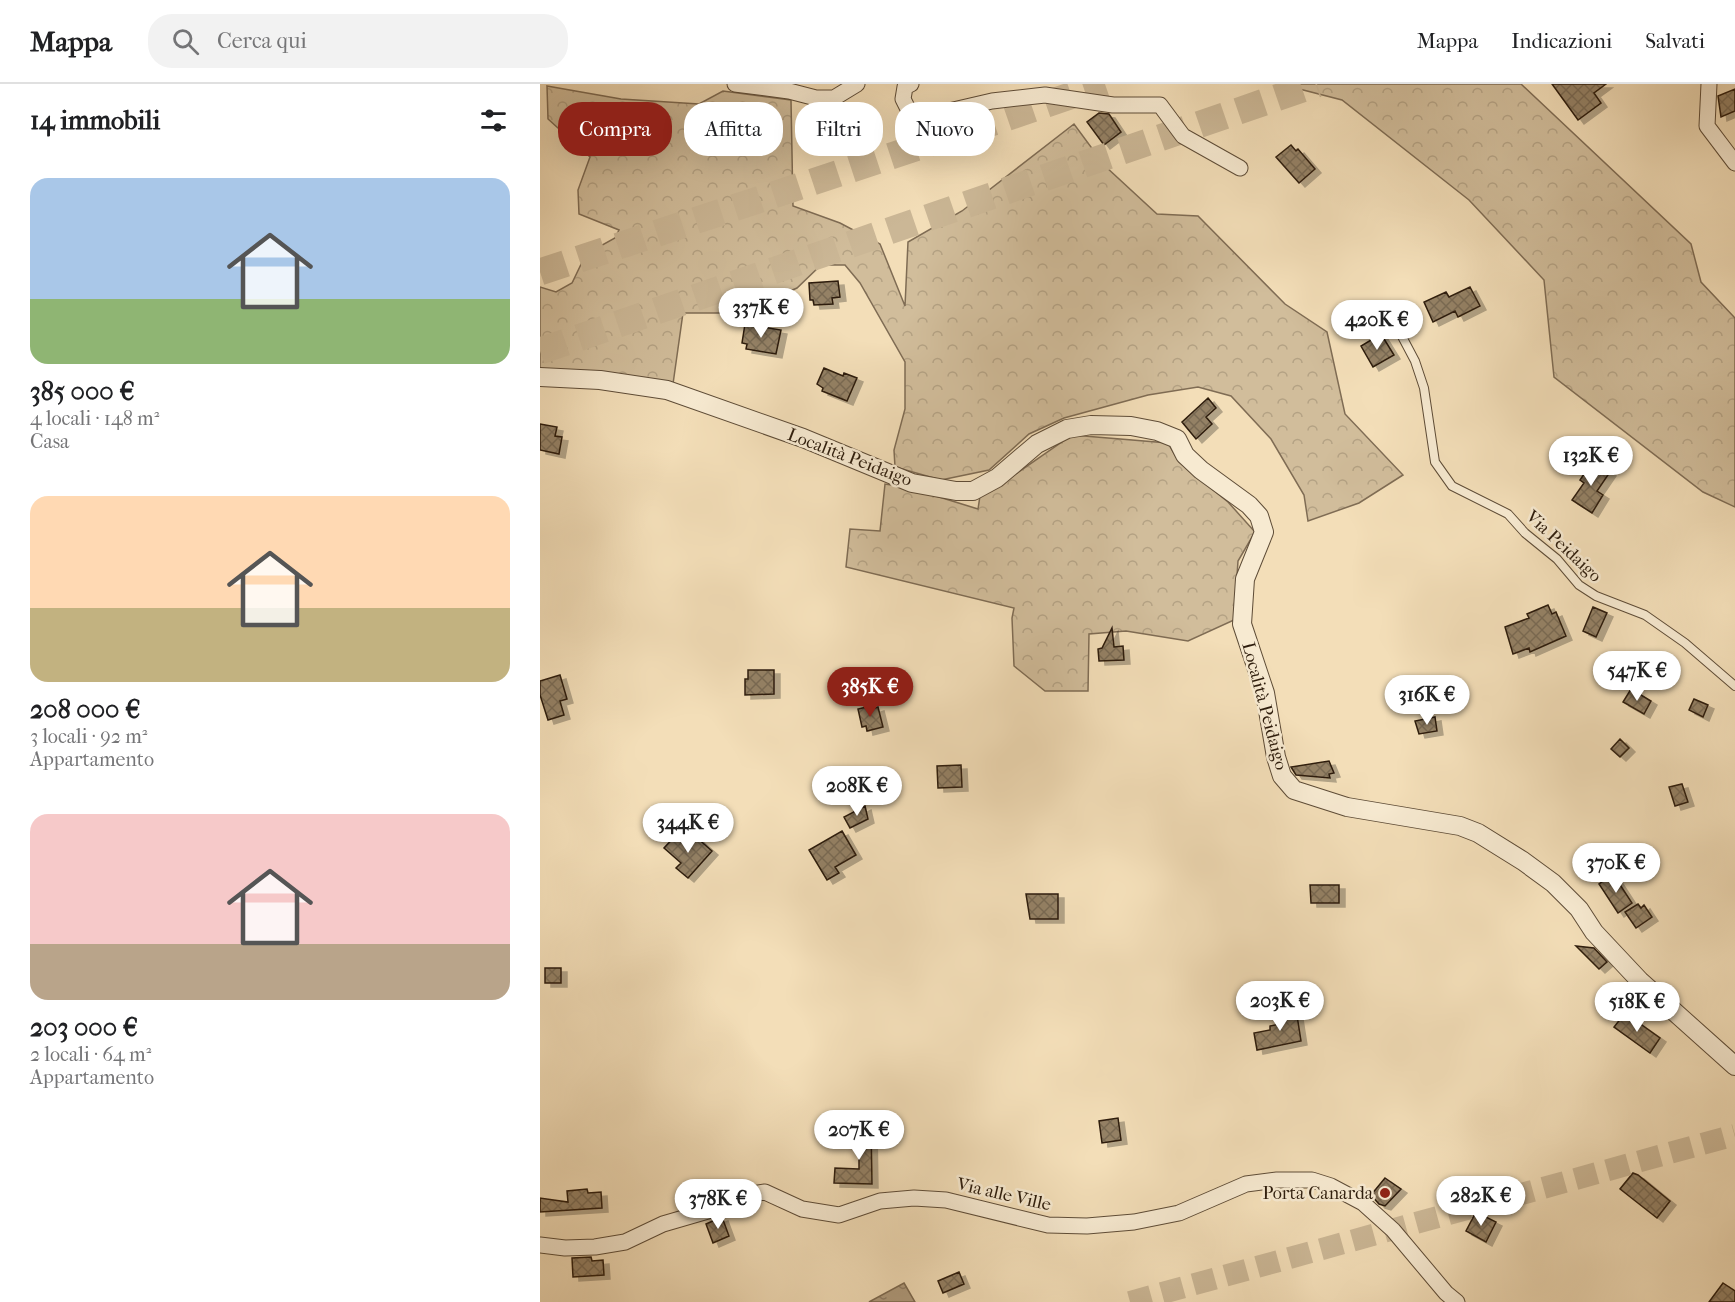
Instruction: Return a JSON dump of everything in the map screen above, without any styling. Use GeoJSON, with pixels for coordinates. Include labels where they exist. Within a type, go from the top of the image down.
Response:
{"type":"FeatureCollection","features":[{"type":"Feature","properties":{"kind":"street"},"geometry":{"type":"LineString","coordinates":[[735,84],[789,91],[816,98],[834,98],[857,84]]}},
{"type":"Feature","properties":{"kind":"street"},"geometry":{"type":"LineString","coordinates":[[910,84],[905,87],[903,99],[912,117],[922,117],[992,101],[1045,95],[1113,105],[1160,105],[1183,136],[1240,168]]}},
{"type":"Feature","properties":{"kind":"street"},"geometry":{"type":"LineString","coordinates":[[1709,84],[1707,126],[1735,164]]}},
{"type":"Feature","properties":{"kind":"street","name":"Località Peidaigo"},"geometry":{"type":"LineString","coordinates":[[540,377],[600,380],[667,390],[803,438],[912,483],[956,491],[973,491],[997,478],[1038,444],[1067,429],[1091,425],[1131,426],[1157,430],[1177,439],[1185,455],[1202,471],[1249,505],[1259,516],[1264,532],[1245,579],[1242,624],[1265,693],[1276,757],[1282,776],[1294,790],[1347,807],[1460,826],[1478,833],[1523,861],[1564,892],[1594,932],[1640,981],[1735,1066]]}},
{"type":"Feature","properties":{"kind":"street","name":"Via alle Ville"},"geometry":{"type":"LineString","coordinates":[[540,1245],[565,1248],[595,1247],[625,1242],[663,1224],[718,1208],[746,1195],[765,1192],[802,1209],[839,1215],[880,1201],[925,1199],[946,1200],[1048,1225],[1087,1226],[1134,1222],[1179,1213],[1246,1184],[1277,1180],[1312,1180],[1331,1186],[1363,1203],[1393,1230],[1446,1293],[1457,1302]]}},
{"type":"Feature","properties":{"kind":"lane","name":"Via Peidaigo"},"geometry":{"type":"LineString","coordinates":[[1397,327],[1415,361],[1424,388],[1435,462],[1452,486],[1508,514],[1525,533],[1557,559],[1579,585],[1596,596],[1646,615],[1735,686]]}},
{"type":"Feature","properties":{"kind":"green space"},"geometry":{"type":"Polygon","coordinates":[[[1280,84],[1521,84],[1691,244],[1701,282],[1735,318],[1735,507],[1703,492],[1554,377],[1544,280],[1469,200],[1342,100],[1280,84]]]}},
{"type":"Feature","properties":{"kind":"green space"},"geometry":{"type":"Polygon","coordinates":[[[547,86],[621,99],[668,102],[558,102],[558,128],[548,119],[547,86]]]}},
{"type":"Feature","properties":{"kind":"green space"},"geometry":{"type":"Polygon","coordinates":[[[723,91],[791,100],[793,206],[840,223],[880,244],[905,306],[908,242],[962,211],[1074,124],[1105,166],[1157,214],[1198,216],[1285,304],[1327,332],[1345,414],[1403,475],[1359,503],[1308,521],[1304,495],[1271,439],[1231,396],[1198,387],[1148,395],[1064,418],[1029,434],[989,470],[941,480],[895,467],[894,450],[905,409],[905,362],[860,283],[845,265],[821,265],[797,288],[740,313],[683,313],[673,384],[540,370],[540,287],[556,292],[572,283],[586,254],[615,238],[619,230],[579,214],[578,190],[590,157],[672,156],[672,102],[684,103],[684,156],[783,156],[783,102],[703,102],[723,91]]]}},
{"type":"Feature","properties":{"kind":"green space"},"geometry":{"type":"Polygon","coordinates":[[[1072,435],[1168,443],[1179,462],[1228,502],[1255,532],[1238,561],[1234,620],[1188,641],[1126,631],[1089,634],[1088,691],[1045,691],[1014,666],[1012,618],[1014,608],[846,567],[850,529],[880,531],[885,484],[910,488],[978,509],[980,496],[1072,435]]]}},
{"type":"Feature","properties":{"kind":"water"},"geometry":{"type":"Polygon","coordinates":[[[904,1283],[915,1302],[869,1302],[904,1283]]]}},
{"type":"Feature","properties":{"kind":"building"},"geometry":{"type":"Polygon","coordinates":[[[1552,84],[1606,84],[1594,93],[1601,103],[1578,120],[1552,84]]]}},
{"type":"Feature","properties":{"kind":"building"},"geometry":{"type":"Polygon","coordinates":[[[1735,89],[1735,111],[1721,117],[1718,96],[1735,89]]]}},
{"type":"Feature","properties":{"kind":"building"},"geometry":{"type":"Polygon","coordinates":[[[1099,113],[1109,114],[1121,132],[1104,145],[1087,122],[1099,113]]]}},
{"type":"Feature","properties":{"kind":"building"},"geometry":{"type":"Polygon","coordinates":[[[1291,145],[1296,151],[1298,149],[1315,169],[1299,183],[1276,157],[1291,145]]]}},
{"type":"Feature","properties":{"kind":"building"},"geometry":{"type":"Polygon","coordinates":[[[838,281],[840,297],[832,298],[833,304],[814,305],[813,300],[810,300],[809,283],[838,281]]]}},
{"type":"Feature","properties":{"kind":"building"},"geometry":{"type":"Polygon","coordinates":[[[1470,287],[1480,306],[1458,317],[1455,311],[1433,322],[1424,302],[1446,292],[1449,297],[1470,287]]]}},
{"type":"Feature","properties":{"kind":"building"},"geometry":{"type":"Polygon","coordinates":[[[745,324],[781,330],[776,354],[746,349],[747,344],[742,343],[745,324]]]}},
{"type":"Feature","properties":{"kind":"building"},"geometry":{"type":"Polygon","coordinates":[[[1381,334],[1394,355],[1373,367],[1361,346],[1381,334]]]}},
{"type":"Feature","properties":{"kind":"building"},"geometry":{"type":"Polygon","coordinates":[[[824,368],[843,376],[844,373],[857,378],[847,401],[822,391],[823,388],[817,384],[824,368]]]}},
{"type":"Feature","properties":{"kind":"building"},"geometry":{"type":"Polygon","coordinates":[[[1208,398],[1216,408],[1206,417],[1212,424],[1196,439],[1182,422],[1208,398]]]}},
{"type":"Feature","properties":{"kind":"building"},"geometry":{"type":"Polygon","coordinates":[[[540,424],[557,427],[555,436],[562,437],[559,454],[540,450],[540,424]]]}},
{"type":"Feature","properties":{"kind":"building"},"geometry":{"type":"Polygon","coordinates":[[[1593,460],[1610,472],[1597,491],[1603,495],[1592,513],[1572,500],[1584,483],[1580,480],[1593,460]]]}},
{"type":"Feature","properties":{"kind":"building"},"geometry":{"type":"Polygon","coordinates":[[[1548,605],[1552,614],[1556,612],[1566,636],[1530,652],[1529,648],[1513,654],[1505,627],[1529,618],[1527,614],[1548,605]]]}},
{"type":"Feature","properties":{"kind":"building"},"geometry":{"type":"Polygon","coordinates":[[[1593,607],[1607,613],[1596,637],[1583,631],[1593,607]]]}},
{"type":"Feature","properties":{"kind":"building"},"geometry":{"type":"Polygon","coordinates":[[[1112,628],[1114,647],[1123,646],[1124,660],[1099,661],[1098,649],[1102,648],[1112,628]]]}},
{"type":"Feature","properties":{"kind":"building"},"geometry":{"type":"Polygon","coordinates":[[[748,670],[774,670],[774,694],[745,695],[745,679],[748,679],[748,670]]]}},
{"type":"Feature","properties":{"kind":"building"},"geometry":{"type":"Polygon","coordinates":[[[560,675],[567,699],[560,701],[564,715],[548,720],[540,695],[540,681],[560,675]]]}},
{"type":"Feature","properties":{"kind":"building"},"geometry":{"type":"Polygon","coordinates":[[[1631,689],[1651,701],[1644,714],[1623,702],[1631,689]]]}},
{"type":"Feature","properties":{"kind":"building"},"geometry":{"type":"Polygon","coordinates":[[[1694,699],[1708,705],[1703,717],[1689,710],[1694,699]]]}},
{"type":"Feature","properties":{"kind":"building"},"geometry":{"type":"Polygon","coordinates":[[[871,706],[872,709],[878,707],[883,727],[867,731],[866,726],[862,727],[858,709],[871,706]]]}},
{"type":"Feature","properties":{"kind":"building"},"geometry":{"type":"Polygon","coordinates":[[[1435,717],[1437,731],[1419,734],[1415,721],[1435,717]]]}},
{"type":"Feature","properties":{"kind":"building"},"geometry":{"type":"Polygon","coordinates":[[[1620,739],[1629,748],[1620,757],[1611,749],[1620,739]]]}},
{"type":"Feature","properties":{"kind":"building"},"geometry":{"type":"Polygon","coordinates":[[[1329,761],[1334,773],[1329,774],[1330,778],[1296,775],[1291,767],[1329,761]]]}},
{"type":"Feature","properties":{"kind":"building"},"geometry":{"type":"Polygon","coordinates":[[[961,765],[962,787],[938,788],[937,766],[961,765]]]}},
{"type":"Feature","properties":{"kind":"building"},"geometry":{"type":"Polygon","coordinates":[[[1682,784],[1688,802],[1675,806],[1669,787],[1682,784]]]}},
{"type":"Feature","properties":{"kind":"building"},"geometry":{"type":"Polygon","coordinates":[[[865,806],[868,819],[850,828],[844,817],[865,806]]]}},
{"type":"Feature","properties":{"kind":"building"},"geometry":{"type":"Polygon","coordinates":[[[842,831],[856,855],[835,867],[839,873],[827,880],[809,850],[842,831]]]}},
{"type":"Feature","properties":{"kind":"building"},"geometry":{"type":"Polygon","coordinates":[[[676,835],[683,842],[688,837],[691,840],[695,836],[712,851],[688,878],[676,868],[681,863],[664,848],[676,835]]]}},
{"type":"Feature","properties":{"kind":"building"},"geometry":{"type":"Polygon","coordinates":[[[1613,874],[1632,903],[1618,913],[1599,884],[1613,874]]]}},
{"type":"Feature","properties":{"kind":"building"},"geometry":{"type":"Polygon","coordinates":[[[1310,885],[1339,885],[1339,903],[1311,903],[1310,885]]]}},
{"type":"Feature","properties":{"kind":"building"},"geometry":{"type":"Polygon","coordinates":[[[1026,894],[1058,894],[1058,919],[1030,919],[1026,894]]]}},
{"type":"Feature","properties":{"kind":"building"},"geometry":{"type":"Polygon","coordinates":[[[1638,904],[1641,908],[1644,905],[1652,917],[1636,928],[1625,912],[1638,904]]]}},
{"type":"Feature","properties":{"kind":"building"},"geometry":{"type":"Polygon","coordinates":[[[1576,946],[1594,948],[1607,962],[1599,969],[1576,946]]]}},
{"type":"Feature","properties":{"kind":"building"},"geometry":{"type":"Polygon","coordinates":[[[545,968],[561,968],[561,983],[545,983],[545,968]]]}},
{"type":"Feature","properties":{"kind":"building"},"geometry":{"type":"Polygon","coordinates":[[[1296,1009],[1301,1041],[1257,1050],[1254,1033],[1270,1030],[1270,1026],[1280,1024],[1278,1012],[1296,1009]]]}},
{"type":"Feature","properties":{"kind":"building"},"geometry":{"type":"Polygon","coordinates":[[[1625,1013],[1660,1038],[1650,1053],[1614,1027],[1625,1013]]]}},
{"type":"Feature","properties":{"kind":"building"},"geometry":{"type":"Polygon","coordinates":[[[1118,1118],[1121,1140],[1102,1143],[1099,1121],[1118,1118]]]}},
{"type":"Feature","properties":{"kind":"building"},"geometry":{"type":"Polygon","coordinates":[[[859,1124],[871,1124],[872,1184],[834,1183],[835,1168],[859,1169],[859,1124]]]}},
{"type":"Feature","properties":{"kind":"building"},"geometry":{"type":"Polygon","coordinates":[[[1633,1173],[1670,1201],[1657,1218],[1620,1189],[1633,1173]]]}},
{"type":"Feature","properties":{"kind":"building","name":"Porta Canarda"},"geometry":{"type":"Polygon","coordinates":[[[1385,1178],[1401,1189],[1385,1206],[1379,1204],[1371,1195],[1385,1178]]]}},
{"type":"Feature","properties":{"kind":"building"},"geometry":{"type":"Polygon","coordinates":[[[587,1189],[588,1193],[601,1192],[602,1208],[540,1212],[540,1198],[568,1202],[567,1191],[587,1189]]]}},
{"type":"Feature","properties":{"kind":"building"},"geometry":{"type":"Polygon","coordinates":[[[1476,1212],[1496,1222],[1486,1242],[1466,1231],[1476,1212]]]}},
{"type":"Feature","properties":{"kind":"building"},"geometry":{"type":"Polygon","coordinates":[[[722,1217],[729,1236],[713,1243],[706,1224],[722,1217]]]}},
{"type":"Feature","properties":{"kind":"building"},"geometry":{"type":"Polygon","coordinates":[[[591,1257],[592,1261],[603,1260],[604,1275],[573,1277],[572,1258],[591,1257]]]}},
{"type":"Feature","properties":{"kind":"building"},"geometry":{"type":"Polygon","coordinates":[[[959,1272],[964,1284],[943,1293],[938,1281],[959,1272]]]}},
{"type":"Feature","properties":{"kind":"building"},"geometry":{"type":"Polygon","coordinates":[[[1723,1283],[1735,1291],[1735,1302],[1709,1302],[1723,1283]]]}},
{"type":"Feature","properties":{"kind":"tunnel"},"geometry":{"type":"LineString","coordinates":[[540,272],[1105,84]]}},
{"type":"Feature","properties":{"kind":"tunnel"},"geometry":{"type":"LineString","coordinates":[[540,351],[1317,84]]}},
{"type":"Feature","properties":{"kind":"tunnel"},"geometry":{"type":"LineString","coordinates":[[1130,1302],[1735,1135]]}},
{"type":"Feature","properties":{"kind":"place","name":"Porta Canarda"},"geometry":{"type":"Point","coordinates":[1385,1193]}}]}
